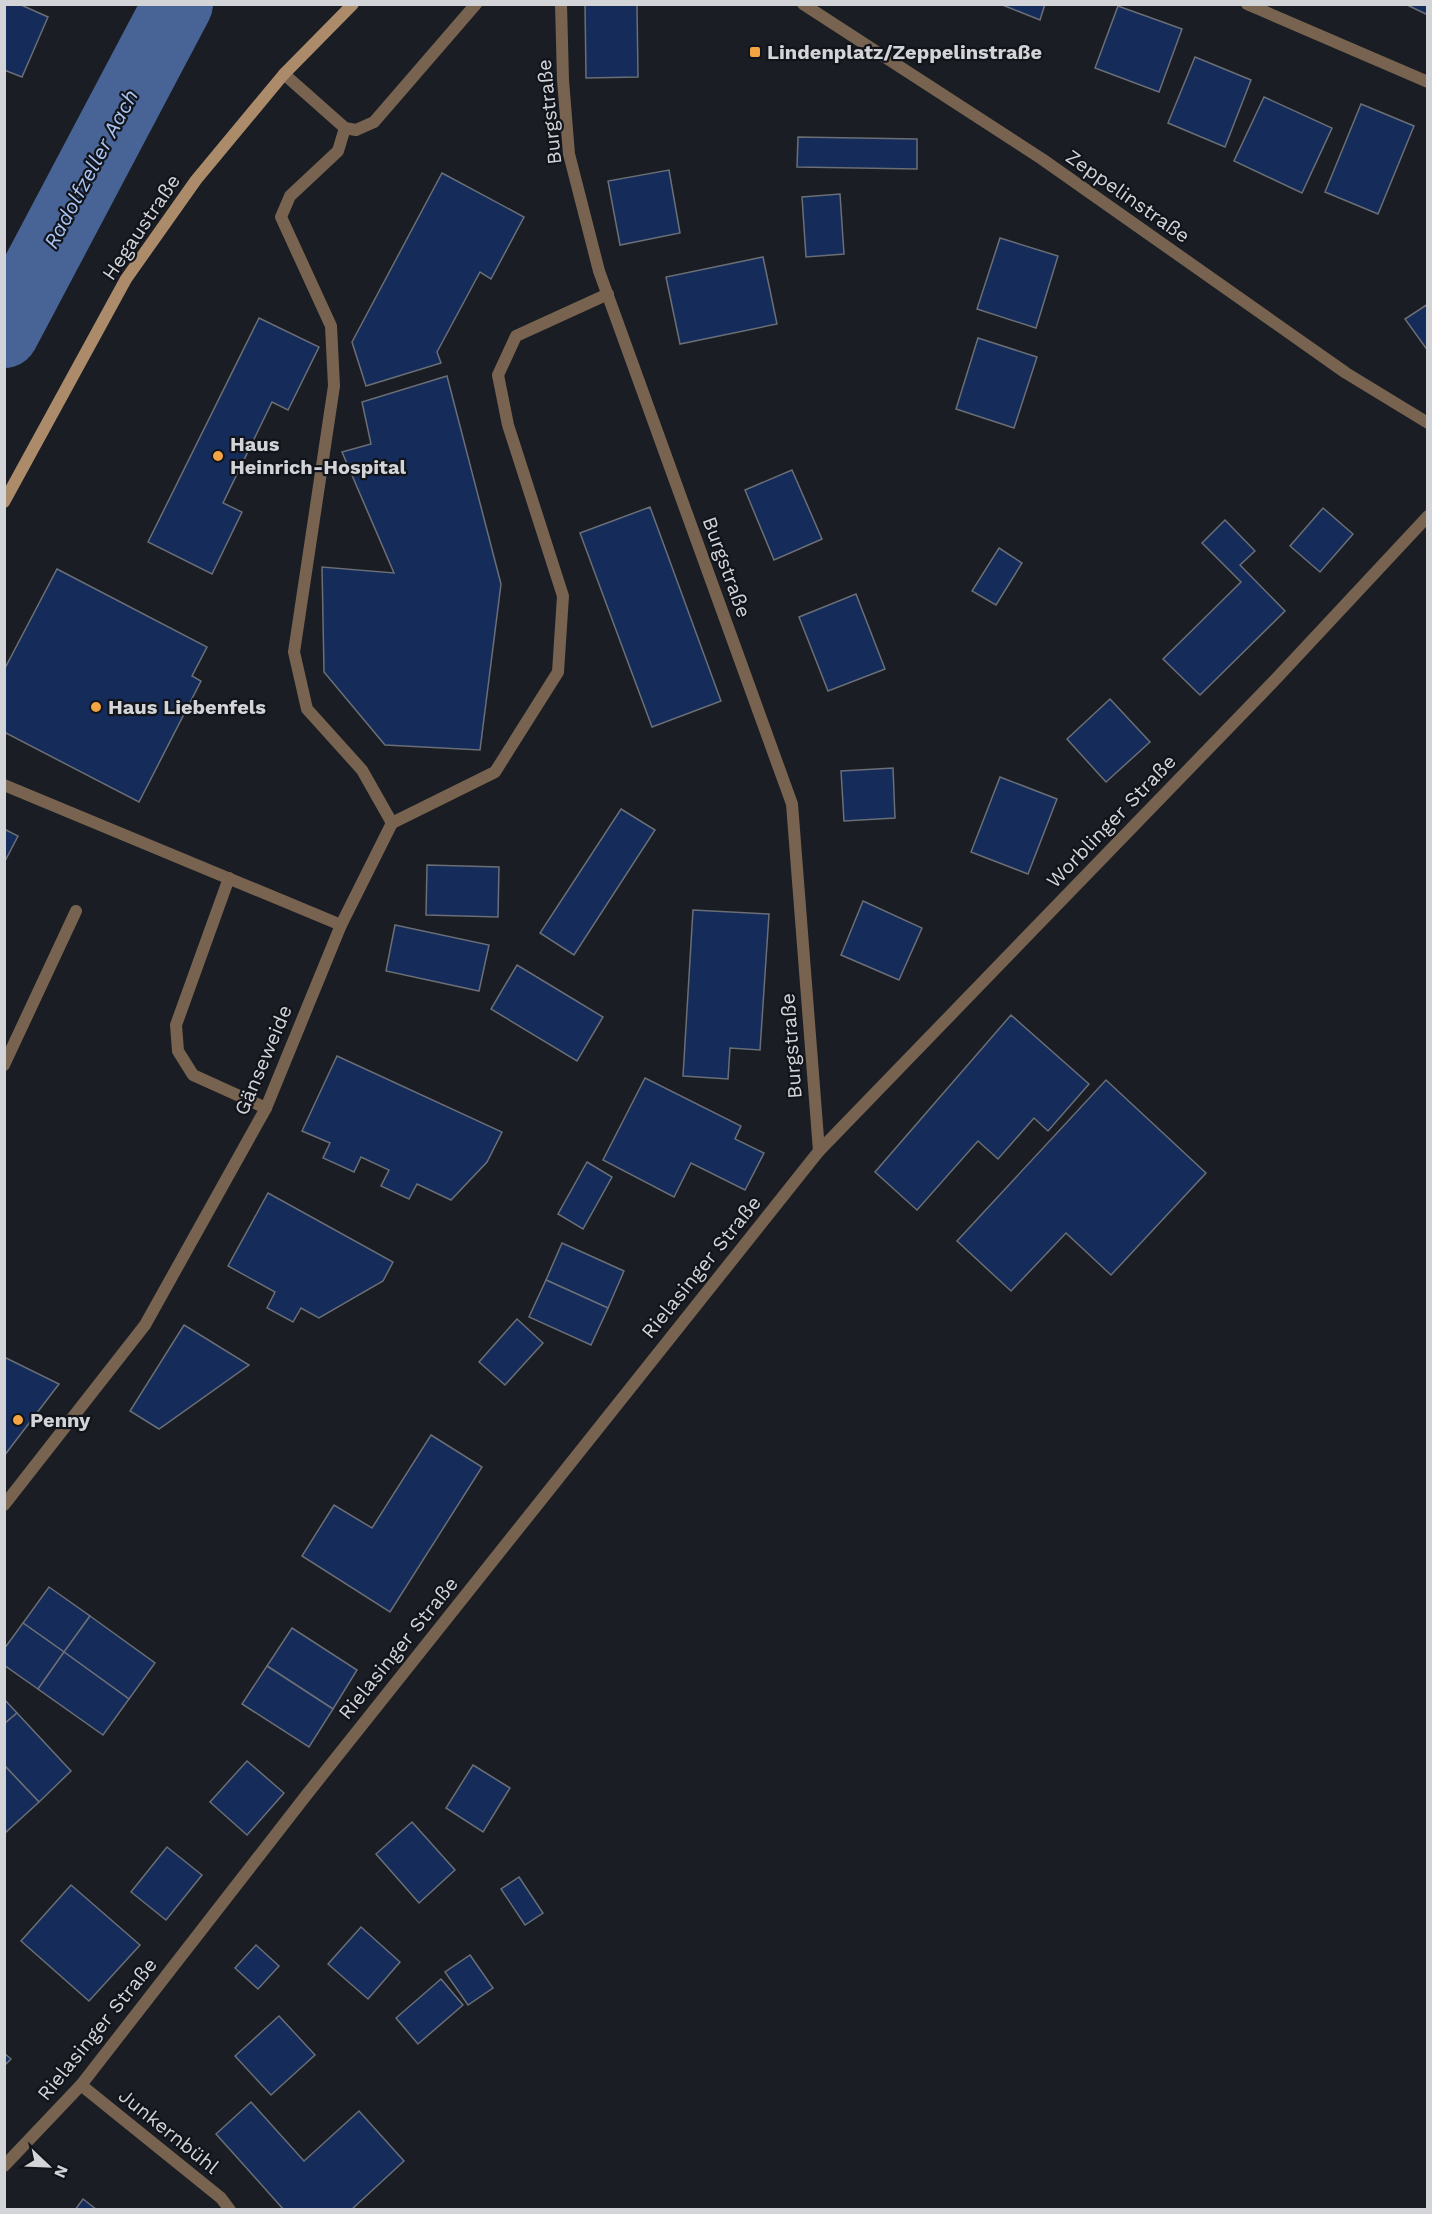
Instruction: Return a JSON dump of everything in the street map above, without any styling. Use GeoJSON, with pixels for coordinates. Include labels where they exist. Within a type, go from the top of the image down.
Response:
{"type":"FeatureCollection","features":[{"type":"Feature","properties":{"kind":"main road","name":"Hegaustraße"},"geometry":{"type":"LineString","coordinates":[[4,502],[126,279],[196,180],[284,74],[353,4]]}},
{"type":"Feature","properties":{"kind":"street"},"geometry":{"type":"LineString","coordinates":[[284,74],[345,128],[356,130],[374,122],[476,4]]}},
{"type":"Feature","properties":{"kind":"street","name":"Burgstraße"},"geometry":{"type":"LineString","coordinates":[[561,4],[563,80],[569,154],[599,271],[792,804],[819,1150]]}},
{"type":"Feature","properties":{"kind":"street","name":"Zeppelinstraße"},"geometry":{"type":"LineString","coordinates":[[803,4],[1042,159],[1346,373],[1428,423]]}},
{"type":"Feature","properties":{"kind":"street"},"geometry":{"type":"LineString","coordinates":[[1247,4],[1428,82]]}},
{"type":"Feature","properties":{"kind":"street"},"geometry":{"type":"LineString","coordinates":[[345,128],[338,151],[290,195],[281,217],[331,326],[334,386],[294,652],[307,709],[362,770],[392,823],[495,772],[558,672],[563,596],[508,425],[498,375],[516,336],[608,294]]}},
{"type":"Feature","properties":{"kind":"street","name":"Worblinger Straße"},"geometry":{"type":"LineString","coordinates":[[819,1150],[1272,682],[1428,516]]}},
{"type":"Feature","properties":{"kind":"street"},"geometry":{"type":"LineString","coordinates":[[4,785],[341,925]]}},
{"type":"Feature","properties":{"kind":"street","name":"Gänseweide"},"geometry":{"type":"LineString","coordinates":[[4,1504],[145,1325],[267,1108],[341,925],[392,823]]}},
{"type":"Feature","properties":{"kind":"street"},"geometry":{"type":"LineString","coordinates":[[229,878],[176,1025],[178,1051],[193,1075],[267,1108]]}},
{"type":"Feature","properties":{"kind":"street"},"geometry":{"type":"LineString","coordinates":[[4,1065],[76,911]]}},
{"type":"Feature","properties":{"kind":"street","name":"Rielasinger Straße"},"geometry":{"type":"LineString","coordinates":[[4,2166],[81,2085],[308,1793],[819,1150]]}},
{"type":"Feature","properties":{"kind":"street","name":"Junkernbühl"},"geometry":{"type":"LineString","coordinates":[[81,2085],[221,2198],[230,2210]]}},
{"type":"Feature","properties":{"kind":"building"},"geometry":{"type":"Polygon","coordinates":[[[4,4],[19,4],[48,17],[22,77],[4,70],[4,4]]]}},
{"type":"Feature","properties":{"kind":"building"},"geometry":{"type":"Polygon","coordinates":[[[585,4],[637,4],[638,77],[586,78],[585,4]]]}},
{"type":"Feature","properties":{"kind":"building"},"geometry":{"type":"Polygon","coordinates":[[[1000,4],[1045,4],[1040,20],[1000,4]]]}},
{"type":"Feature","properties":{"kind":"building"},"geometry":{"type":"Polygon","coordinates":[[[1405,4],[1428,4],[1428,15],[1405,4]]]}},
{"type":"Feature","properties":{"kind":"building"},"geometry":{"type":"Polygon","coordinates":[[[1118,6],[1182,29],[1159,92],[1095,68],[1118,6]]]}},
{"type":"Feature","properties":{"kind":"building"},"geometry":{"type":"Polygon","coordinates":[[[1195,57],[1251,80],[1225,147],[1168,123],[1195,57]]]}},
{"type":"Feature","properties":{"kind":"building"},"geometry":{"type":"Polygon","coordinates":[[[1264,97],[1332,128],[1302,193],[1234,161],[1264,97]]]}},
{"type":"Feature","properties":{"kind":"building"},"geometry":{"type":"Polygon","coordinates":[[[1361,104],[1414,126],[1378,214],[1325,192],[1361,104]]]}},
{"type":"Feature","properties":{"kind":"building"},"geometry":{"type":"Polygon","coordinates":[[[798,137],[917,139],[917,169],[797,167],[798,137]]]}},
{"type":"Feature","properties":{"kind":"building"},"geometry":{"type":"Polygon","coordinates":[[[669,170],[680,233],[620,245],[608,181],[669,170]]]}},
{"type":"Feature","properties":{"kind":"building"},"geometry":{"type":"Polygon","coordinates":[[[442,173],[524,217],[491,279],[480,272],[437,352],[441,363],[366,386],[352,342],[442,173]]]}},
{"type":"Feature","properties":{"kind":"building"},"geometry":{"type":"Polygon","coordinates":[[[840,194],[844,254],[806,257],[802,197],[840,194]]]}},
{"type":"Feature","properties":{"kind":"building"},"geometry":{"type":"Polygon","coordinates":[[[1000,238],[1058,256],[1036,328],[977,309],[1000,238]]]}},
{"type":"Feature","properties":{"kind":"building"},"geometry":{"type":"Polygon","coordinates":[[[763,257],[777,324],[680,344],[666,277],[763,257]]]}},
{"type":"Feature","properties":{"kind":"building"},"geometry":{"type":"Polygon","coordinates":[[[1428,304],[1428,351],[1405,319],[1428,304]]]}},
{"type":"Feature","properties":{"kind":"building","name":"Haus Heinrich-Hospital"},"geometry":{"type":"Polygon","coordinates":[[[259,318],[319,347],[288,410],[272,402],[223,503],[242,512],[212,574],[148,542],[259,318]]]}},
{"type":"Feature","properties":{"kind":"building"},"geometry":{"type":"Polygon","coordinates":[[[978,338],[1037,357],[1014,428],[956,409],[978,338]]]}},
{"type":"Feature","properties":{"kind":"building"},"geometry":{"type":"Polygon","coordinates":[[[447,376],[501,584],[480,750],[385,745],[324,672],[322,567],[394,573],[342,452],[371,444],[362,402],[447,376]]]}},
{"type":"Feature","properties":{"kind":"building"},"geometry":{"type":"Polygon","coordinates":[[[792,470],[822,539],[774,560],[745,490],[792,470]]]}},
{"type":"Feature","properties":{"kind":"building"},"geometry":{"type":"Polygon","coordinates":[[[650,507],[721,701],[652,727],[580,533],[650,507]]]}},
{"type":"Feature","properties":{"kind":"building"},"geometry":{"type":"Polygon","coordinates":[[[1323,508],[1353,534],[1320,572],[1290,546],[1323,508]]]}},
{"type":"Feature","properties":{"kind":"building"},"geometry":{"type":"Polygon","coordinates":[[[1225,520],[1255,551],[1240,565],[1285,611],[1200,695],[1163,659],[1241,582],[1202,543],[1225,520]]]}},
{"type":"Feature","properties":{"kind":"building"},"geometry":{"type":"Polygon","coordinates":[[[999,548],[1022,563],[996,605],[972,591],[999,548]]]}},
{"type":"Feature","properties":{"kind":"building","name":"Haus Liebenfels"},"geometry":{"type":"Polygon","coordinates":[[[57,569],[207,647],[192,676],[201,681],[139,802],[4,732],[4,670],[57,569]]]}},
{"type":"Feature","properties":{"kind":"building"},"geometry":{"type":"Polygon","coordinates":[[[856,594],[885,669],[828,691],[799,617],[856,594]]]}},
{"type":"Feature","properties":{"kind":"building"},"geometry":{"type":"Polygon","coordinates":[[[1110,699],[1150,742],[1106,782],[1067,739],[1110,699]]]}},
{"type":"Feature","properties":{"kind":"building"},"geometry":{"type":"Polygon","coordinates":[[[893,768],[895,818],[844,821],[841,771],[893,768]]]}},
{"type":"Feature","properties":{"kind":"building"},"geometry":{"type":"Polygon","coordinates":[[[1000,777],[1057,799],[1028,874],[971,852],[1000,777]]]}},
{"type":"Feature","properties":{"kind":"building"},"geometry":{"type":"Polygon","coordinates":[[[621,809],[655,830],[574,955],[540,933],[621,809]]]}},
{"type":"Feature","properties":{"kind":"building"},"geometry":{"type":"Polygon","coordinates":[[[4,829],[18,836],[4,863],[4,829]]]}},
{"type":"Feature","properties":{"kind":"building"},"geometry":{"type":"Polygon","coordinates":[[[427,865],[499,867],[498,917],[426,915],[427,865]]]}},
{"type":"Feature","properties":{"kind":"building"},"geometry":{"type":"Polygon","coordinates":[[[863,901],[922,928],[899,980],[841,955],[863,901]]]}},
{"type":"Feature","properties":{"kind":"building"},"geometry":{"type":"Polygon","coordinates":[[[693,910],[769,914],[760,1050],[730,1048],[728,1079],[683,1076],[693,910]]]}},
{"type":"Feature","properties":{"kind":"building"},"geometry":{"type":"Polygon","coordinates":[[[395,925],[489,945],[479,991],[386,971],[395,925]]]}},
{"type":"Feature","properties":{"kind":"building"},"geometry":{"type":"Polygon","coordinates":[[[517,965],[603,1017],[577,1061],[491,1009],[517,965]]]}},
{"type":"Feature","properties":{"kind":"building"},"geometry":{"type":"Polygon","coordinates":[[[1011,1015],[1089,1084],[1048,1131],[1034,1118],[998,1159],[978,1141],[917,1210],[875,1172],[1011,1015]]]}},
{"type":"Feature","properties":{"kind":"building"},"geometry":{"type":"Polygon","coordinates":[[[337,1056],[502,1132],[487,1162],[451,1200],[417,1184],[409,1199],[381,1186],[389,1170],[361,1157],[354,1172],[323,1158],[330,1143],[302,1131],[337,1056]]]}},
{"type":"Feature","properties":{"kind":"building"},"geometry":{"type":"Polygon","coordinates":[[[645,1078],[741,1126],[735,1139],[764,1153],[745,1190],[691,1163],[674,1197],[603,1160],[645,1078]]]}},
{"type":"Feature","properties":{"kind":"building"},"geometry":{"type":"Polygon","coordinates":[[[1106,1080],[1206,1173],[1111,1275],[1066,1233],[1011,1291],[957,1241],[1106,1080]]]}},
{"type":"Feature","properties":{"kind":"building"},"geometry":{"type":"Polygon","coordinates":[[[587,1162],[612,1177],[583,1229],[558,1214],[587,1162]]]}},
{"type":"Feature","properties":{"kind":"building"},"geometry":{"type":"Polygon","coordinates":[[[268,1193],[393,1262],[383,1281],[319,1318],[301,1308],[293,1322],[267,1308],[275,1292],[228,1266],[268,1193]]]}},
{"type":"Feature","properties":{"kind":"building"},"geometry":{"type":"Polygon","coordinates":[[[562,1243],[624,1271],[608,1308],[546,1280],[562,1243]]]}},
{"type":"Feature","properties":{"kind":"building"},"geometry":{"type":"Polygon","coordinates":[[[546,1280],[608,1308],[591,1345],[529,1317],[546,1280]]]}},
{"type":"Feature","properties":{"kind":"building"},"geometry":{"type":"Polygon","coordinates":[[[517,1319],[543,1343],[505,1385],[479,1362],[517,1319]]]}},
{"type":"Feature","properties":{"kind":"building"},"geometry":{"type":"Polygon","coordinates":[[[184,1325],[249,1365],[159,1429],[130,1411],[184,1325]]]}},
{"type":"Feature","properties":{"kind":"building","name":"Penny"},"geometry":{"type":"Polygon","coordinates":[[[4,1357],[59,1384],[4,1456],[4,1357]]]}},
{"type":"Feature","properties":{"kind":"building"},"geometry":{"type":"Polygon","coordinates":[[[431,1435],[482,1467],[390,1612],[302,1556],[334,1505],[372,1528],[431,1435]]]}},
{"type":"Feature","properties":{"kind":"building"},"geometry":{"type":"Polygon","coordinates":[[[49,1587],[90,1616],[64,1652],[23,1623],[49,1587]]]}},
{"type":"Feature","properties":{"kind":"building"},"geometry":{"type":"Polygon","coordinates":[[[90,1616],[155,1663],[129,1699],[64,1652],[90,1616]]]}},
{"type":"Feature","properties":{"kind":"building"},"geometry":{"type":"Polygon","coordinates":[[[23,1623],[64,1652],[38,1689],[4,1665],[4,1649],[23,1623]]]}},
{"type":"Feature","properties":{"kind":"building"},"geometry":{"type":"Polygon","coordinates":[[[292,1628],[357,1670],[333,1709],[267,1666],[292,1628]]]}},
{"type":"Feature","properties":{"kind":"building"},"geometry":{"type":"Polygon","coordinates":[[[64,1652],[129,1699],[103,1735],[38,1689],[64,1652]]]}},
{"type":"Feature","properties":{"kind":"building"},"geometry":{"type":"Polygon","coordinates":[[[267,1666],[333,1709],[309,1747],[242,1704],[267,1666]]]}},
{"type":"Feature","properties":{"kind":"building"},"geometry":{"type":"Polygon","coordinates":[[[4,1699],[17,1713],[4,1724],[4,1699]]]}},
{"type":"Feature","properties":{"kind":"building"},"geometry":{"type":"Polygon","coordinates":[[[17,1713],[71,1771],[39,1802],[4,1765],[4,1724],[17,1713]]]}},
{"type":"Feature","properties":{"kind":"building"},"geometry":{"type":"Polygon","coordinates":[[[247,1761],[284,1793],[247,1835],[210,1802],[247,1761]]]}},
{"type":"Feature","properties":{"kind":"building"},"geometry":{"type":"Polygon","coordinates":[[[4,1765],[39,1802],[6,1832],[4,1831],[4,1765]]]}},
{"type":"Feature","properties":{"kind":"building"},"geometry":{"type":"Polygon","coordinates":[[[473,1765],[510,1788],[483,1832],[446,1808],[473,1765]]]}},
{"type":"Feature","properties":{"kind":"building"},"geometry":{"type":"Polygon","coordinates":[[[412,1822],[455,1870],[419,1903],[376,1854],[412,1822]]]}},
{"type":"Feature","properties":{"kind":"building"},"geometry":{"type":"Polygon","coordinates":[[[167,1847],[202,1875],[166,1920],[131,1892],[167,1847]]]}},
{"type":"Feature","properties":{"kind":"building"},"geometry":{"type":"Polygon","coordinates":[[[519,1877],[543,1913],[525,1925],[501,1889],[519,1877]]]}},
{"type":"Feature","properties":{"kind":"building"},"geometry":{"type":"Polygon","coordinates":[[[71,1885],[140,1945],[89,2001],[21,1941],[71,1885]]]}},
{"type":"Feature","properties":{"kind":"building"},"geometry":{"type":"Polygon","coordinates":[[[361,1927],[400,1962],[368,1999],[328,1964],[361,1927]]]}},
{"type":"Feature","properties":{"kind":"building"},"geometry":{"type":"Polygon","coordinates":[[[256,1945],[279,1966],[258,1989],[235,1968],[256,1945]]]}},
{"type":"Feature","properties":{"kind":"building"},"geometry":{"type":"Polygon","coordinates":[[[470,1955],[493,1988],[468,2005],[445,1972],[470,1955]]]}},
{"type":"Feature","properties":{"kind":"building"},"geometry":{"type":"Polygon","coordinates":[[[441,1979],[463,2005],[418,2044],[396,2018],[441,1979]]]}},
{"type":"Feature","properties":{"kind":"building"},"geometry":{"type":"Polygon","coordinates":[[[279,2016],[315,2055],[271,2095],[235,2056],[279,2016]]]}},
{"type":"Feature","properties":{"kind":"building"},"geometry":{"type":"Polygon","coordinates":[[[4,2053],[11,2059],[4,2066],[4,2053]]]}},
{"type":"Feature","properties":{"kind":"building"},"geometry":{"type":"Polygon","coordinates":[[[251,2102],[304,2161],[359,2111],[404,2161],[351,2210],[284,2210],[216,2134],[251,2102]]]}},
{"type":"Feature","properties":{"kind":"building"},"geometry":{"type":"Polygon","coordinates":[[[83,2199],[97,2210],[75,2210],[83,2199]]]}},
{"type":"Feature","properties":{"kind":"waterway","name":"Radolfzeller Aach"},"geometry":{"type":"LineString","coordinates":[[4,333],[178,4]]}},
{"type":"Feature","properties":{"kind":"place","name":"Lindenplatz/Zeppelinstraße"},"geometry":{"type":"Point","coordinates":[755,52]}},
{"type":"Feature","properties":{"kind":"place","name":"Haus Heinrich-Hospital"},"geometry":{"type":"Point","coordinates":[218,456]}},
{"type":"Feature","properties":{"kind":"place","name":"Haus Liebenfels"},"geometry":{"type":"Point","coordinates":[96,707]}},
{"type":"Feature","properties":{"kind":"place","name":"Penny"},"geometry":{"type":"Point","coordinates":[18,1420]}}]}
